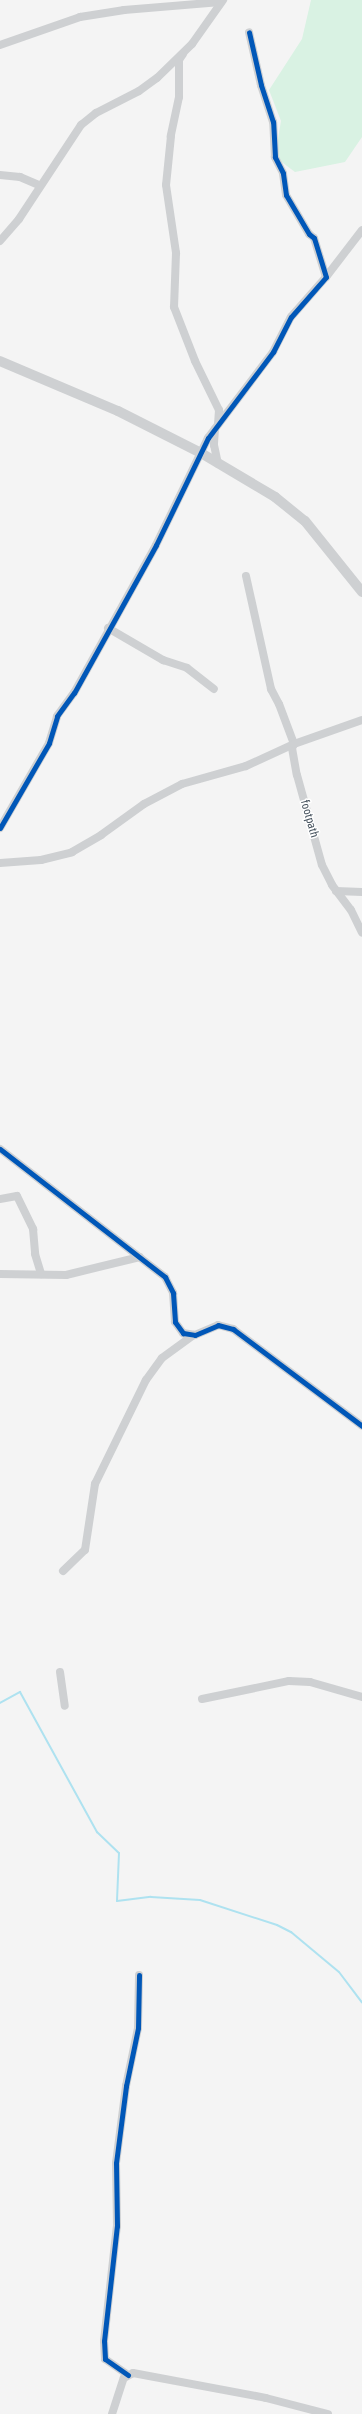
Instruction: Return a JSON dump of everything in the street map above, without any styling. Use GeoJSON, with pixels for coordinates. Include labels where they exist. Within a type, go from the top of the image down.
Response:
{"type":"FeatureCollection","features":[{"type":"Feature","properties":{"kind":"street"},"geometry":{"type":"LineString","coordinates":[[0,45],[80,17],[124,10],[222,1]]}},
{"type":"Feature","properties":{"kind":"street"},"geometry":{"type":"LineString","coordinates":[[218,464],[214,445],[219,410],[195,361],[174,307],[176,253],[166,185],[171,132],[179,97],[179,60],[222,1]]}},
{"type":"Feature","properties":{"kind":"street"},"geometry":{"type":"LineString","coordinates":[[249,32],[261,85],[273,122],[275,157],[283,173],[286,195],[309,234],[314,238],[326,277]]}},
{"type":"Feature","properties":{"kind":"street"},"geometry":{"type":"LineString","coordinates":[[0,241],[19,219],[39,185],[81,125],[96,113],[139,91],[184,54]]}},
{"type":"Feature","properties":{"kind":"street"},"geometry":{"type":"LineString","coordinates":[[0,175],[20,177],[39,185]]}},
{"type":"Feature","properties":{"kind":"street"},"geometry":{"type":"LineString","coordinates":[[0,828],[49,743],[57,716],[74,693],[108,628],[156,544],[201,453],[217,426],[273,352],[292,317],[326,277],[362,230]]}},
{"type":"Feature","properties":{"kind":"street"},"geometry":{"type":"LineString","coordinates":[[0,361],[94,400],[201,453],[296,512],[323,541],[362,592]]}},
{"type":"Feature","properties":{"kind":"street"},"geometry":{"type":"LineString","coordinates":[[246,576],[271,689],[279,704],[294,744]]}},
{"type":"Feature","properties":{"kind":"street"},"geometry":{"type":"LineString","coordinates":[[108,628],[163,660],[187,668],[214,689]]}},
{"type":"Feature","properties":{"kind":"street"},"geometry":{"type":"LineString","coordinates":[[0,863],[41,860],[72,852],[169,790],[191,781],[246,766],[294,744],[362,720]]}},
{"type":"Feature","properties":{"kind":"street","name":"footpath"},"geometry":{"type":"LineString","coordinates":[[294,744],[294,765],[318,854],[336,891],[351,910],[362,933]]}},
{"type":"Feature","properties":{"kind":"street"},"geometry":{"type":"LineString","coordinates":[[336,891],[362,892]]}},
{"type":"Feature","properties":{"kind":"street"},"geometry":{"type":"LineString","coordinates":[[0,1149],[140,1257],[170,1282],[176,1324],[183,1333],[195,1335]]}},
{"type":"Feature","properties":{"kind":"street"},"geometry":{"type":"LineString","coordinates":[[0,1199],[17,1196],[33,1229],[35,1254],[41,1274]]}},
{"type":"Feature","properties":{"kind":"street"},"geometry":{"type":"LineString","coordinates":[[0,1274],[41,1274],[53,1276],[80,1272],[140,1257]]}},
{"type":"Feature","properties":{"kind":"street"},"geometry":{"type":"LineString","coordinates":[[63,1571],[84,1550],[95,1484],[146,1380],[162,1358],[195,1335],[218,1326],[233,1329],[362,1426]]}},
{"type":"Feature","properties":{"kind":"street"},"geometry":{"type":"LineString","coordinates":[[60,1672],[65,1706]]}},
{"type":"Feature","properties":{"kind":"street"},"geometry":{"type":"LineString","coordinates":[[202,1699],[289,1681],[310,1682],[362,1697]]}},
{"type":"Feature","properties":{"kind":"street"},"geometry":{"type":"LineString","coordinates":[[139,1974],[138,2028],[126,2086],[116,2163],[117,2226],[104,2340],[105,2359],[128,2374],[138,2373],[213,2387],[328,2414]]}},
{"type":"Feature","properties":{"kind":"street"},"geometry":{"type":"LineString","coordinates":[[112,2414],[121,2384],[128,2374]]}},
{"type":"Feature","properties":{"kind":"green space"},"geometry":{"type":"Polygon","coordinates":[[[311,0],[362,0],[362,137],[345,162],[295,172],[275,157],[281,121],[269,90],[302,39],[311,0]]]}},
{"type":"Feature","properties":{"kind":"waterway"},"geometry":{"type":"LineString","coordinates":[[0,1703],[20,1692],[97,1832],[119,1853],[117,1901],[151,1897],[200,1900],[277,1925],[291,1932],[339,1972],[362,2002]]}},
{"type":"Feature","properties":{"kind":"cycle path"},"geometry":{"type":"LineString","coordinates":[[0,828],[49,743],[57,716],[74,693],[156,545],[208,438],[273,352],[291,317],[326,277],[314,238],[309,234],[286,195],[283,173],[275,157],[273,122],[261,85],[249,32]]}},
{"type":"Feature","properties":{"kind":"cycle path"},"geometry":{"type":"LineString","coordinates":[[0,1149],[165,1277],[173,1293],[175,1322],[183,1333],[195,1335],[218,1325],[233,1329],[362,1426]]}},
{"type":"Feature","properties":{"kind":"cycle path"},"geometry":{"type":"LineString","coordinates":[[128,2375],[105,2359],[104,2341],[117,2226],[116,2163],[126,2086],[138,2028],[139,1975]]}}]}
